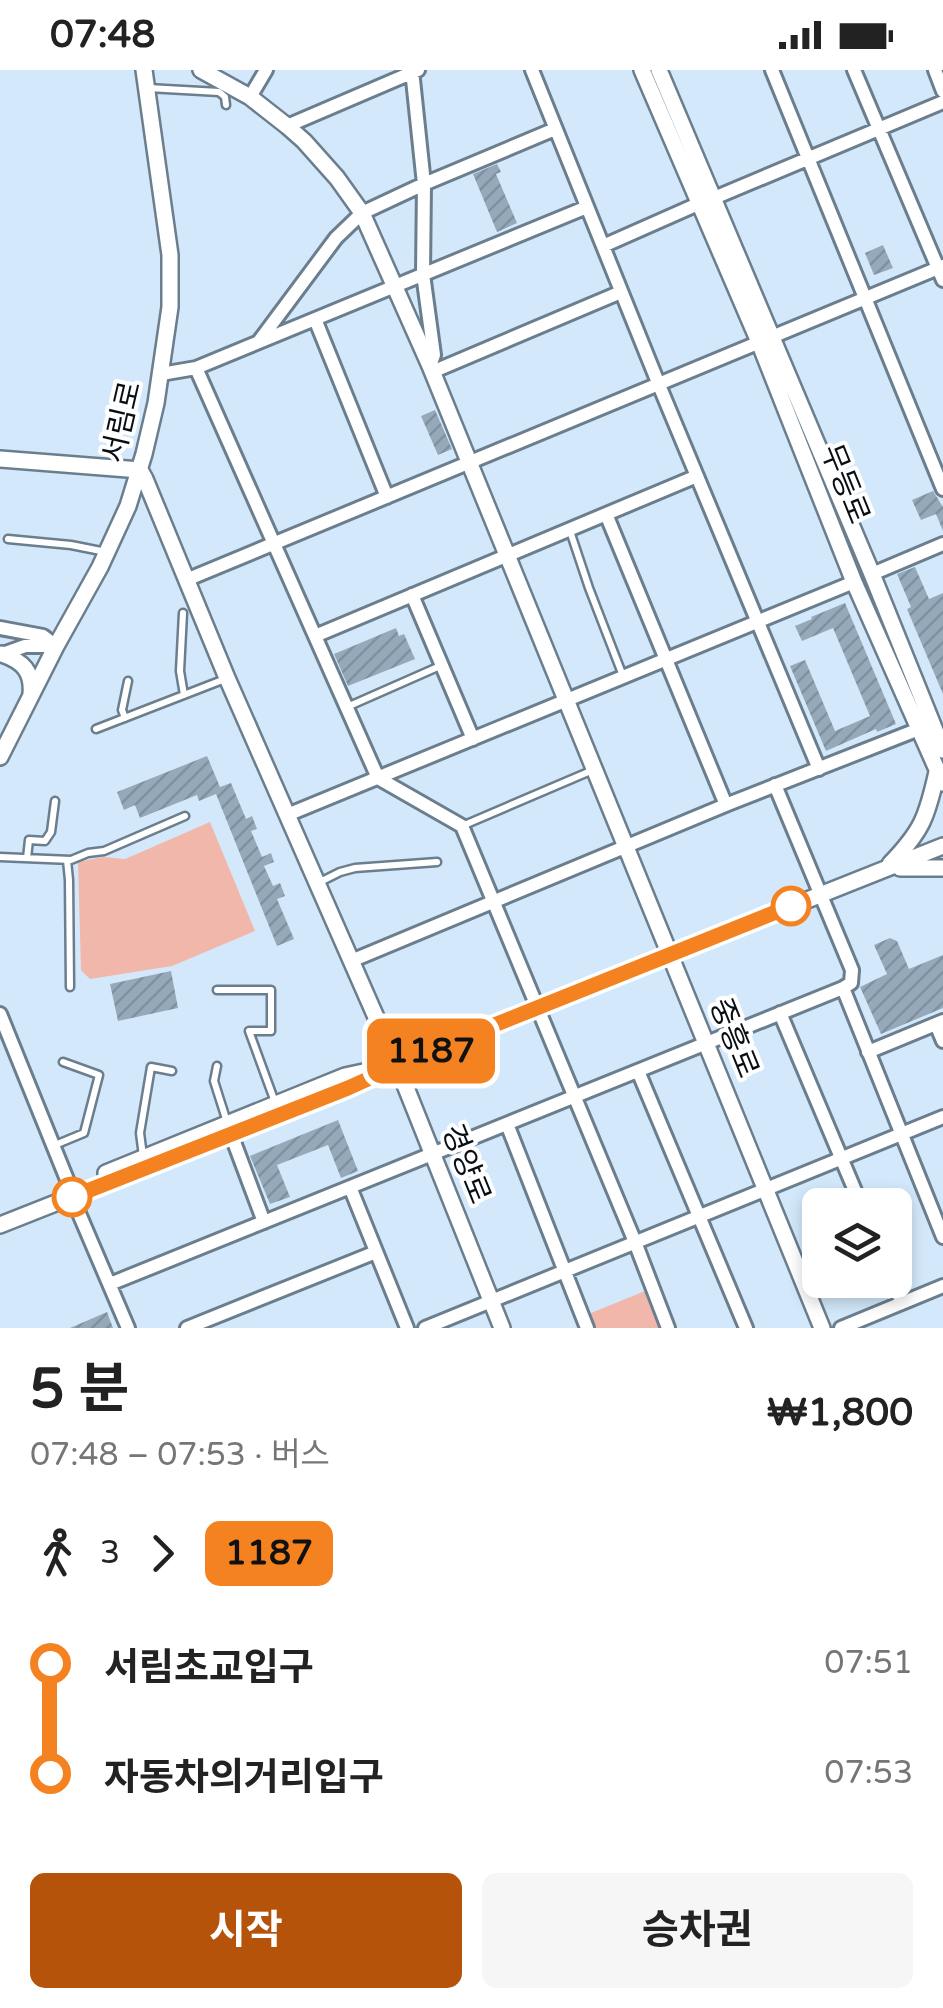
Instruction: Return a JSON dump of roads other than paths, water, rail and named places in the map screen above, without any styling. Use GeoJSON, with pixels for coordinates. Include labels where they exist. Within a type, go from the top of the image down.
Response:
{"type":"FeatureCollection","features":[{"type":"Feature","properties":{"kind":"street","name":"서림로"},"geometry":{"type":"LineString","coordinates":[[0,757],[128,506],[161,374],[170,307],[170,255],[144,70]]}},
{"type":"Feature","properties":{"kind":"street","name":"중흥로"},"geometry":{"type":"LineString","coordinates":[[201,70],[250,97],[286,126],[330,170],[362,213],[432,369],[822,1328]]}},
{"type":"Feature","properties":{"kind":"street"},"geometry":{"type":"LineString","coordinates":[[250,97],[266,70]]}},
{"type":"Feature","properties":{"kind":"street"},"geometry":{"type":"LineString","coordinates":[[532,70],[658,385],[819,768]]}},
{"type":"Feature","properties":{"kind":"street","name":"무등로"},"geometry":{"type":"LineString","coordinates":[[642,70],[706,201],[872,574],[943,750]]}},
{"type":"Feature","properties":{"kind":"street","name":"무등로"},"geometry":{"type":"LineString","coordinates":[[659,70],[706,201]]}},
{"type":"Feature","properties":{"kind":"street"},"geometry":{"type":"LineString","coordinates":[[772,70],[943,489]]}},
{"type":"Feature","properties":{"kind":"street"},"geometry":{"type":"LineString","coordinates":[[186,580],[865,297],[941,271],[854,70]]}},
{"type":"Feature","properties":{"kind":"street"},"geometry":{"type":"LineString","coordinates":[[935,70],[943,91]]}},
{"type":"Feature","properties":{"kind":"street"},"geometry":{"type":"LineString","coordinates":[[286,126],[414,71],[424,184],[423,274],[434,355],[432,369],[621,292]]}},
{"type":"Feature","properties":{"kind":"street"},"geometry":{"type":"LineString","coordinates":[[603,246],[943,102]]}},
{"type":"Feature","properties":{"kind":"street"},"geometry":{"type":"LineString","coordinates":[[259,342],[336,238],[362,213],[556,129]]}},
{"type":"Feature","properties":{"kind":"street"},"geometry":{"type":"LineString","coordinates":[[161,374],[196,368],[587,207]]}},
{"type":"Feature","properties":{"kind":"street"},"geometry":{"type":"LineString","coordinates":[[316,319],[387,496]]}},
{"type":"Feature","properties":{"kind":"street","name":"무등로"},"geometry":{"type":"LineString","coordinates":[[765,339],[854,582],[940,778]]}},
{"type":"Feature","properties":{"kind":"street"},"geometry":{"type":"LineString","coordinates":[[196,368],[378,778],[462,826],[668,1328]]}},
{"type":"Feature","properties":{"kind":"street"},"geometry":{"type":"LineString","coordinates":[[0,459],[140,470]]}},
{"type":"Feature","properties":{"kind":"street","name":"경양로"},"geometry":{"type":"LineString","coordinates":[[140,470],[226,678],[397,1065],[502,1328]]}},
{"type":"Feature","properties":{"kind":"street"},"geometry":{"type":"LineString","coordinates":[[315,636],[697,476]]}},
{"type":"Feature","properties":{"kind":"street"},"geometry":{"type":"LineString","coordinates":[[606,514],[726,804]]}},
{"type":"Feature","properties":{"kind":"street"},"geometry":{"type":"LineString","coordinates":[[872,574],[943,544]]}},
{"type":"Feature","properties":{"kind":"street"},"geometry":{"type":"LineString","coordinates":[[287,815],[854,582]]}},
{"type":"Feature","properties":{"kind":"street"},"geometry":{"type":"LineString","coordinates":[[412,595],[472,738]]}},
{"type":"Feature","properties":{"kind":"street"},"geometry":{"type":"LineString","coordinates":[[0,628],[43,636],[56,646]]}},
{"type":"Feature","properties":{"kind":"street"},"geometry":{"type":"LineString","coordinates":[[1,655],[26,646],[56,646]]}},
{"type":"Feature","properties":{"kind":"street"},"geometry":{"type":"LineString","coordinates":[[1,655],[16,658],[25,666],[32,680],[31,694]]}},
{"type":"Feature","properties":{"kind":"street"},"geometry":{"type":"LineString","coordinates":[[351,960],[726,804],[919,729]]}},
{"type":"Feature","properties":{"kind":"street"},"geometry":{"type":"LineString","coordinates":[[886,868],[924,822],[940,778]]}},
{"type":"Feature","properties":{"kind":"street"},"geometry":{"type":"LineString","coordinates":[[110,1284],[851,983],[852,970],[775,786]]}},
{"type":"Feature","properties":{"kind":"street"},"geometry":{"type":"LineString","coordinates":[[0,1225],[143,1157],[348,1088],[538,1007],[943,846]]}},
{"type":"Feature","properties":{"kind":"street"},"geometry":{"type":"LineString","coordinates":[[886,868],[943,868]]}},
{"type":"Feature","properties":{"kind":"street"},"geometry":{"type":"LineString","coordinates":[[844,988],[943,1237]]}},
{"type":"Feature","properties":{"kind":"street"},"geometry":{"type":"LineString","coordinates":[[780,1013],[854,1188]]}},
{"type":"Feature","properties":{"kind":"street"},"geometry":{"type":"LineString","coordinates":[[0,1014],[128,1328]]}},
{"type":"Feature","properties":{"kind":"street"},"geometry":{"type":"LineString","coordinates":[[868,1052],[939,1022],[943,1041]]}},
{"type":"Feature","properties":{"kind":"street"},"geometry":{"type":"LineString","coordinates":[[0,1216],[71,1192],[229,1128],[275,1104],[345,1076],[397,1065]]}},
{"type":"Feature","properties":{"kind":"street"},"geometry":{"type":"LineString","coordinates":[[638,1071],[746,1328]]}},
{"type":"Feature","properties":{"kind":"street"},"geometry":{"type":"LineString","coordinates":[[425,1328],[451,1323],[491,1301],[943,1117]]}},
{"type":"Feature","properties":{"kind":"street"},"geometry":{"type":"LineString","coordinates":[[507,1124],[588,1328]]}},
{"type":"Feature","properties":{"kind":"street"},"geometry":{"type":"LineString","coordinates":[[229,1128],[264,1222]]}},
{"type":"Feature","properties":{"kind":"street"},"geometry":{"type":"LineString","coordinates":[[350,1188],[407,1328]]}},
{"type":"Feature","properties":{"kind":"street"},"geometry":{"type":"LineString","coordinates":[[187,1328],[376,1252]]}},
{"type":"Feature","properties":{"kind":"street"},"geometry":{"type":"LineString","coordinates":[[841,1328],[943,1286]]}},
{"type":"Feature","properties":{"kind":"street"},"geometry":{"type":"LineString","coordinates":[[900,1298],[902,1303]]}},
{"type":"Feature","properties":{"kind":"lane"},"geometry":{"type":"LineString","coordinates":[[147,88],[219,92],[226,97],[226,105]]}},
{"type":"Feature","properties":{"kind":"lane"},"geometry":{"type":"LineString","coordinates":[[569,530],[623,676]]}},
{"type":"Feature","properties":{"kind":"lane"},"geometry":{"type":"LineString","coordinates":[[8,539],[72,544],[107,552]]}},
{"type":"Feature","properties":{"kind":"lane"},"geometry":{"type":"LineString","coordinates":[[184,614],[180,671],[184,695]]}},
{"type":"Feature","properties":{"kind":"lane"},"geometry":{"type":"LineString","coordinates":[[346,706],[441,665]]}},
{"type":"Feature","properties":{"kind":"lane"},"geometry":{"type":"LineString","coordinates":[[96,729],[226,678]]}},
{"type":"Feature","properties":{"kind":"lane"},"geometry":{"type":"LineString","coordinates":[[125,718],[122,710],[128,681]]}},
{"type":"Feature","properties":{"kind":"lane"},"geometry":{"type":"LineString","coordinates":[[462,826],[594,770]]}},
{"type":"Feature","properties":{"kind":"lane"},"geometry":{"type":"LineString","coordinates":[[28,858],[29,840],[45,841],[52,832],[55,800]]}},
{"type":"Feature","properties":{"kind":"lane"},"geometry":{"type":"LineString","coordinates":[[0,857],[66,860],[104,851],[185,816]]}},
{"type":"Feature","properties":{"kind":"lane"},"geometry":{"type":"LineString","coordinates":[[66,860],[70,987]]}},
{"type":"Feature","properties":{"kind":"lane"},"geometry":{"type":"LineString","coordinates":[[317,883],[354,868],[437,862]]}},
{"type":"Feature","properties":{"kind":"lane"},"geometry":{"type":"LineString","coordinates":[[217,990],[271,990],[271,1031],[250,1031],[275,1104]]}},
{"type":"Feature","properties":{"kind":"lane"},"geometry":{"type":"LineString","coordinates":[[54,1145],[84,1133],[98,1075],[63,1062]]}},
{"type":"Feature","properties":{"kind":"lane"},"geometry":{"type":"LineString","coordinates":[[216,1066],[214,1081],[229,1128]]}},
{"type":"Feature","properties":{"kind":"lane"},"geometry":{"type":"LineString","coordinates":[[143,1157],[140,1133],[152,1067],[172,1071]]}}]}
